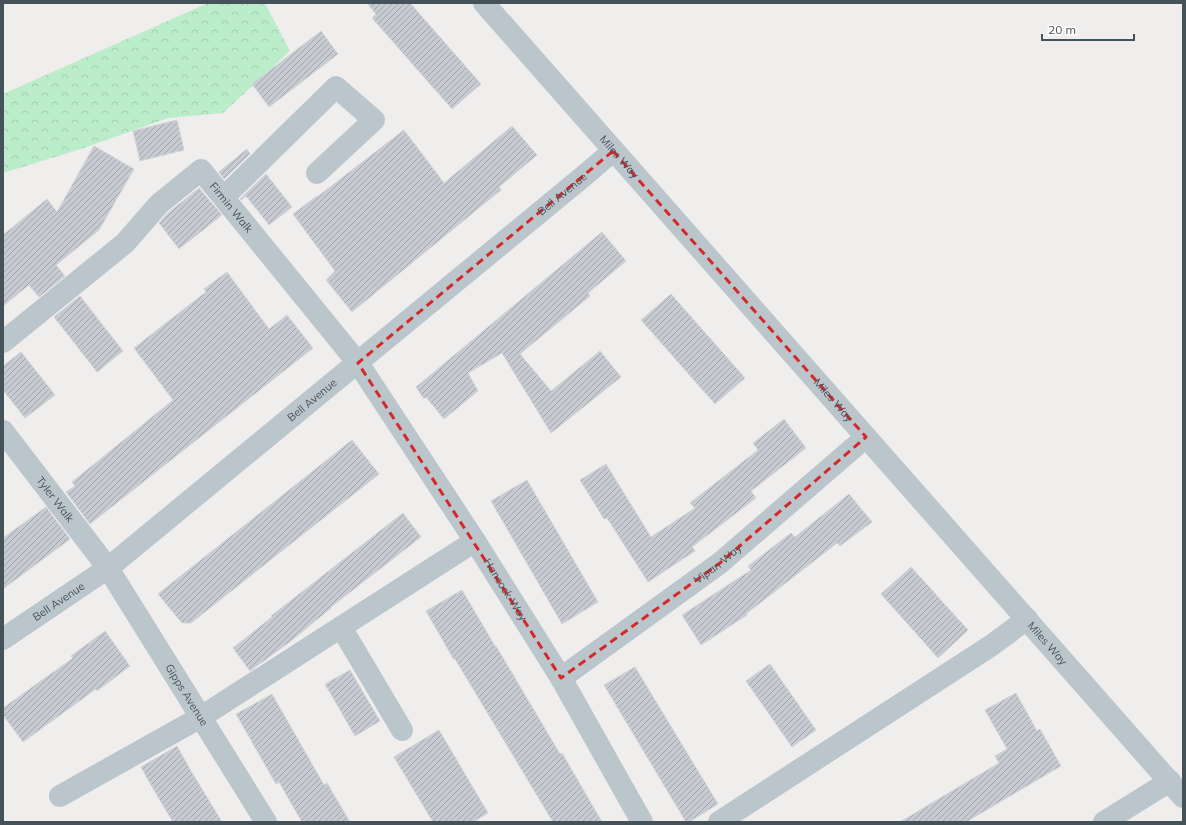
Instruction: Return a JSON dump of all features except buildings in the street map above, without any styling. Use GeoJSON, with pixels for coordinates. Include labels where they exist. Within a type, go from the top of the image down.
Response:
{"type":"FeatureCollection","features":[{"type":"Feature","properties":{"kind":"street","name":"Miles Way"},"geometry":{"type":"LineString","coordinates":[[484,3],[612,151],[866,436],[1176,789]]}},
{"type":"Feature","properties":{"kind":"street"},"geometry":{"type":"LineString","coordinates":[[224,197],[336,87],[374,120],[317,173]]}},
{"type":"Feature","properties":{"kind":"street","name":"Bell Avenue"},"geometry":{"type":"LineString","coordinates":[[3,639],[108,568],[358,363],[612,151]]}},
{"type":"Feature","properties":{"kind":"street","name":"Firmin Walk"},"geometry":{"type":"LineString","coordinates":[[3,342],[124,243],[159,204],[201,170],[358,363]]}},
{"type":"Feature","properties":{"kind":"street","name":"Hancock Way"},"geometry":{"type":"LineString","coordinates":[[358,363],[475,541],[561,678],[642,822]]}},
{"type":"Feature","properties":{"kind":"street","name":"Tyler Walk"},"geometry":{"type":"LineString","coordinates":[[3,432],[108,568]]}},
{"type":"Feature","properties":{"kind":"street","name":"Vipan Way"},"geometry":{"type":"LineString","coordinates":[[561,678],[720,563],[866,436]]}},
{"type":"Feature","properties":{"kind":"street"},"geometry":{"type":"LineString","coordinates":[[60,796],[201,717],[475,541]]}},
{"type":"Feature","properties":{"kind":"street","name":"Gipps Avenue"},"geometry":{"type":"LineString","coordinates":[[108,568],[266,822]]}},
{"type":"Feature","properties":{"kind":"street"},"geometry":{"type":"LineString","coordinates":[[719,822],[992,645],[1027,619]]}},
{"type":"Feature","properties":{"kind":"street"},"geometry":{"type":"LineString","coordinates":[[341,627],[402,730]]}},
{"type":"Feature","properties":{"kind":"street"},"geometry":{"type":"LineString","coordinates":[[1104,822],[1176,789]]}},
{"type":"Feature","properties":{"kind":"highlighted area"},"geometry":{"type":"Polygon","coordinates":[[[613,151],[866,437],[720,563],[561,678],[358,363],[613,151]]]}},
{"type":"Feature","properties":{"kind":"green space"},"geometry":{"type":"Polygon","coordinates":[[[208,3],[265,3],[290,51],[223,113],[168,118],[84,148],[3,173],[3,94],[208,3]]]}}]}
